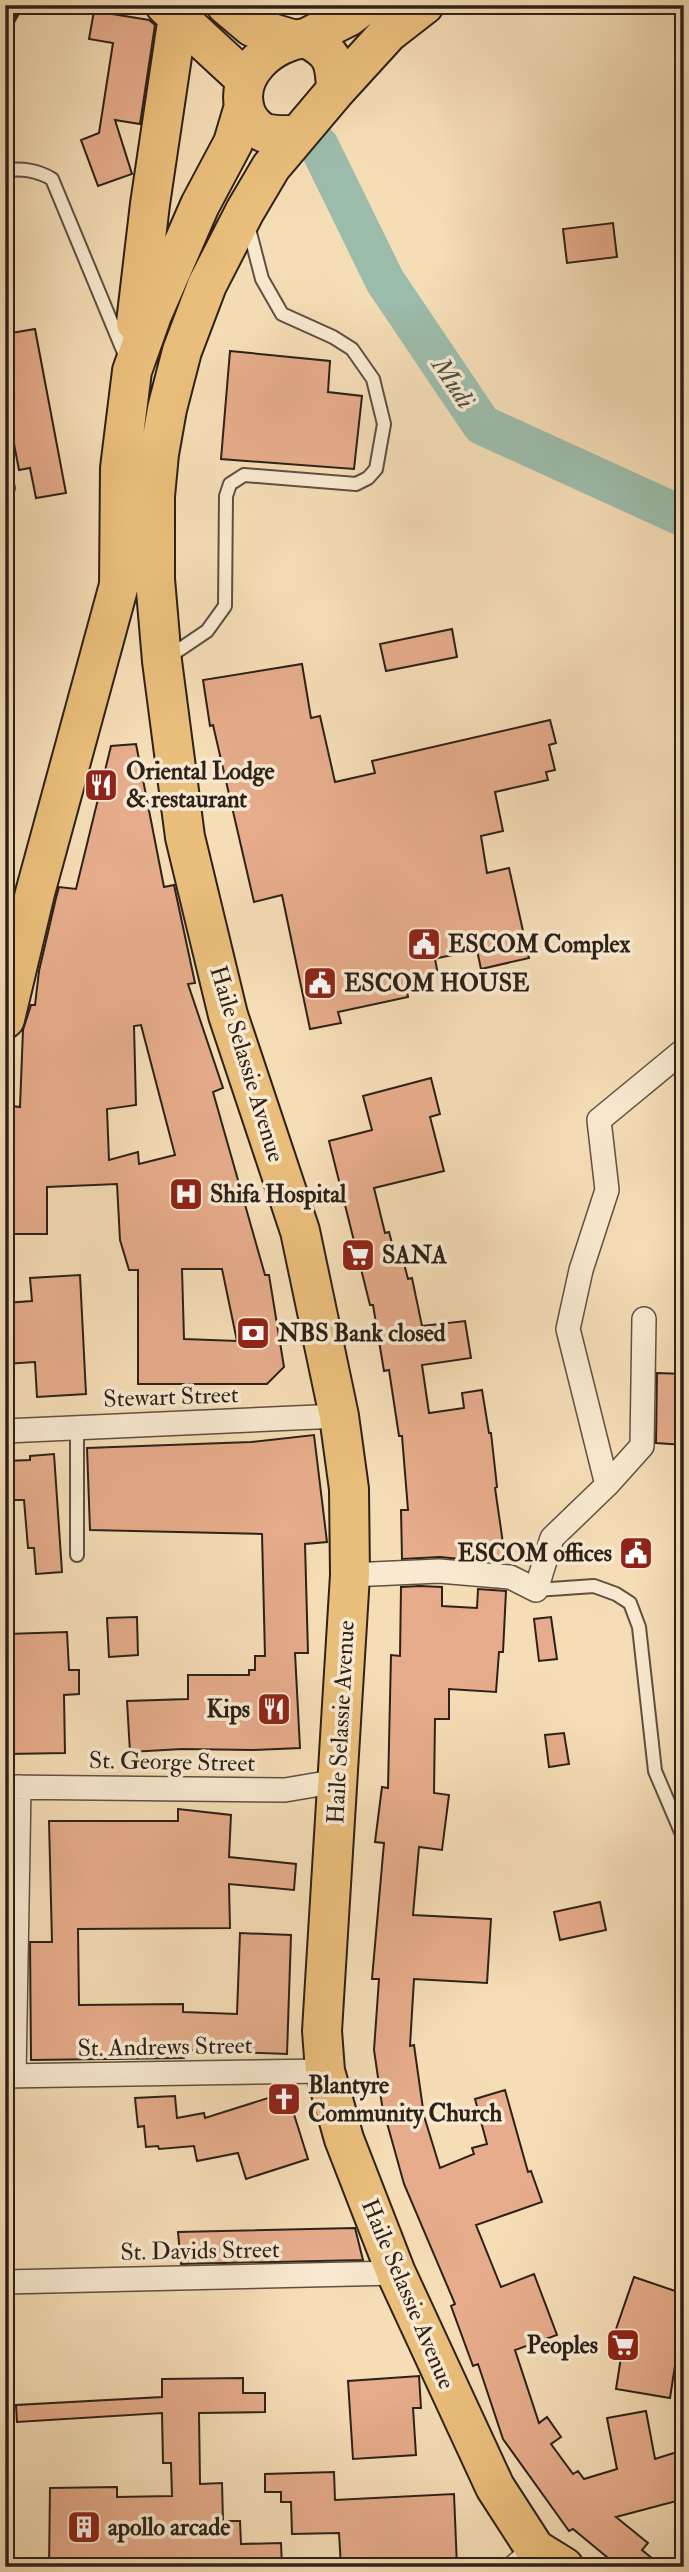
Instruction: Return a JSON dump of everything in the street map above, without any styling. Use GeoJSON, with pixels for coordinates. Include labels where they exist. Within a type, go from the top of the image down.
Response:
{"type":"FeatureCollection","features":[{"type":"Feature","properties":{"kind":"highway"},"geometry":{"type":"LineString","coordinates":[[226,5],[252,27],[322,47],[335,68],[336,90]]}},
{"type":"Feature","properties":{"kind":"highway"},"geometry":{"type":"LineString","coordinates":[[132,371],[152,315],[200,205],[233,143],[245,93],[257,63],[269,51],[348,17],[363,5]]}},
{"type":"Feature","properties":{"kind":"highway"},"geometry":{"type":"LineString","coordinates":[[171,11],[245,93],[247,117],[264,132],[298,135],[388,33],[424,5]]}},
{"type":"Feature","properties":{"kind":"highway"},"geometry":{"type":"LineString","coordinates":[[5,1019],[35,893],[119,585],[120,468],[171,11]]}},
{"type":"Feature","properties":{"kind":"highway","name":"Haile Selassie Avenue"},"geometry":{"type":"LineString","coordinates":[[298,135],[271,167],[245,211],[207,285],[182,351],[167,410],[155,496],[155,579],[162,661],[185,837],[228,1014],[300,1231],[339,1416],[349,1489],[350,1576],[322,2031],[325,2071],[344,2139],[396,2273],[495,2487],[538,2561]]}},
{"type":"Feature","properties":{"kind":"street"},"geometry":{"type":"LineString","coordinates":[[607,1485],[568,1329],[581,1270],[607,1190],[599,1120],[684,1050]]}},
{"type":"Feature","properties":{"kind":"street"},"geometry":{"type":"LineString","coordinates":[[350,1576],[439,1572],[510,1577],[536,1590],[552,1538],[607,1485],[642,1446],[644,1319]]}},
{"type":"Feature","properties":{"kind":"street","name":"Stewart Street"},"geometry":{"type":"LineString","coordinates":[[5,1431],[339,1416]]}},
{"type":"Feature","properties":{"kind":"street","name":"St. George Street"},"geometry":{"type":"LineString","coordinates":[[12,1787],[285,1790],[338,1781]]}},
{"type":"Feature","properties":{"kind":"street"},"geometry":{"type":"LineString","coordinates":[[10,2076],[12,1787]]}},
{"type":"Feature","properties":{"kind":"street","name":"St. Andrews Street"},"geometry":{"type":"LineString","coordinates":[[10,2076],[325,2071]]}},
{"type":"Feature","properties":{"kind":"street","name":"St. Davids Street"},"geometry":{"type":"LineString","coordinates":[[5,2282],[396,2273]]}},
{"type":"Feature","properties":{"kind":"lane"},"geometry":{"type":"LineString","coordinates":[[5,171],[12,169],[41,172],[52,179],[132,371]]}},
{"type":"Feature","properties":{"kind":"lane"},"geometry":{"type":"LineString","coordinates":[[162,661],[206,631],[225,606],[226,496],[230,484],[244,475],[356,484],[368,478],[376,469],[384,424],[373,379],[352,349],[282,314],[262,279],[245,211]]}},
{"type":"Feature","properties":{"kind":"lane"},"geometry":{"type":"LineString","coordinates":[[77,1427],[77,1555]]}},
{"type":"Feature","properties":{"kind":"lane"},"geometry":{"type":"LineString","coordinates":[[536,1590],[594,1586],[616,1594],[630,1603],[639,1627],[655,1771],[684,1839]]}},
{"type":"Feature","properties":{"kind":"building"},"geometry":{"type":"Polygon","coordinates":[[[94,11],[149,20],[155,25],[140,124],[115,120],[132,174],[98,186],[81,140],[99,133],[113,43],[89,39],[94,11]]]}},
{"type":"Feature","properties":{"kind":"building"},"geometry":{"type":"Polygon","coordinates":[[[613,223],[617,257],[567,263],[563,229],[613,223]]]}},
{"type":"Feature","properties":{"kind":"building"},"geometry":{"type":"Polygon","coordinates":[[[35,329],[66,493],[36,498],[30,468],[19,470],[5,396],[5,392],[11,391],[5,361],[5,334],[35,329]]]}},
{"type":"Feature","properties":{"kind":"building"},"geometry":{"type":"Polygon","coordinates":[[[230,351],[330,361],[328,392],[362,396],[354,469],[221,459],[230,351]]]}},
{"type":"Feature","properties":{"kind":"building"},"geometry":{"type":"Polygon","coordinates":[[[452,629],[457,657],[386,671],[380,644],[452,629]]]}},
{"type":"Feature","properties":{"kind":"building"},"geometry":{"type":"Polygon","coordinates":[[[302,664],[311,718],[320,716],[335,782],[375,773],[372,761],[550,720],[556,743],[549,745],[555,770],[546,772],[548,780],[495,792],[503,831],[481,836],[487,873],[509,868],[529,958],[481,969],[477,950],[438,958],[435,959],[438,975],[405,981],[408,997],[338,1012],[341,1023],[310,1029],[282,895],[254,902],[213,725],[210,726],[203,680],[302,664]]]}},
{"type":"Feature","properties":{"kind":"building"},"geometry":{"type":"Polygon","coordinates":[[[136,744],[164,887],[174,885],[195,983],[188,984],[223,1088],[213,1092],[265,1275],[269,1275],[284,1367],[267,1384],[138,1384],[138,1270],[129,1270],[120,1240],[117,1184],[47,1187],[47,1234],[5,1234],[5,1105],[20,1107],[23,1030],[31,1005],[35,1005],[39,971],[56,898],[59,887],[76,889],[111,746],[136,744]],[[141,1025],[134,1026],[136,1105],[107,1109],[109,1160],[138,1152],[139,1164],[175,1155],[141,1025]],[[182,1269],[184,1339],[237,1341],[222,1269],[182,1269]]]}},
{"type":"Feature","properties":{"kind":"building"},"geometry":{"type":"Polygon","coordinates":[[[431,1078],[440,1114],[430,1117],[444,1171],[374,1188],[385,1233],[389,1232],[396,1258],[402,1256],[408,1279],[412,1278],[422,1326],[465,1321],[471,1358],[422,1365],[429,1413],[464,1408],[462,1393],[482,1390],[491,1433],[495,1488],[505,1557],[481,1561],[440,1557],[402,1559],[401,1510],[408,1510],[402,1436],[399,1436],[389,1370],[384,1371],[373,1305],[370,1305],[329,1141],[372,1130],[363,1096],[431,1078]]]}},
{"type":"Feature","properties":{"kind":"building"},"geometry":{"type":"Polygon","coordinates":[[[80,1275],[86,1394],[37,1397],[35,1362],[5,1364],[5,1303],[32,1301],[30,1278],[80,1275]]]}},
{"type":"Feature","properties":{"kind":"building"},"geometry":{"type":"Polygon","coordinates":[[[657,1373],[684,1374],[684,1445],[656,1443],[657,1373]]]}},
{"type":"Feature","properties":{"kind":"building"},"geometry":{"type":"Polygon","coordinates":[[[314,1435],[327,1542],[305,1544],[308,1653],[295,1653],[300,1748],[130,1752],[127,1701],[188,1699],[188,1675],[249,1675],[249,1670],[255,1670],[255,1656],[265,1656],[262,1534],[90,1530],[87,1448],[251,1442],[314,1435]]]}},
{"type":"Feature","properties":{"kind":"building"},"geometry":{"type":"Polygon","coordinates":[[[54,1454],[62,1572],[36,1574],[34,1548],[28,1548],[24,1500],[5,1500],[5,1461],[30,1460],[30,1456],[54,1454]]]}},
{"type":"Feature","properties":{"kind":"building"},"geometry":{"type":"Polygon","coordinates":[[[401,1587],[442,1587],[442,1606],[477,1608],[478,1589],[506,1591],[503,1652],[499,1652],[496,1692],[449,1689],[449,1719],[435,1719],[434,1793],[449,1795],[442,1850],[419,1847],[413,1915],[491,1919],[487,1983],[414,1979],[410,2046],[414,2045],[424,2116],[440,2168],[474,2154],[472,2148],[487,2144],[475,2099],[505,2090],[528,2172],[531,2171],[542,2202],[476,2225],[501,2287],[534,2274],[557,2335],[515,2350],[539,2423],[547,2417],[561,2437],[551,2444],[573,2474],[578,2471],[584,2479],[617,2469],[607,2418],[646,2411],[655,2459],[680,2451],[684,2464],[684,2499],[616,2517],[648,2543],[642,2550],[663,2567],[619,2567],[573,2529],[569,2531],[503,2439],[478,2364],[473,2366],[451,2306],[455,2304],[404,2184],[382,2105],[374,2050],[379,1979],[372,1979],[384,1843],[375,1842],[382,1787],[388,1788],[391,1655],[400,1656],[401,1587]]]}},
{"type":"Feature","properties":{"kind":"building"},"geometry":{"type":"Polygon","coordinates":[[[137,1617],[138,1655],[109,1657],[107,1618],[137,1617]]]}},
{"type":"Feature","properties":{"kind":"building"},"geometry":{"type":"Polygon","coordinates":[[[551,1617],[557,1659],[539,1661],[534,1619],[551,1617]]]}},
{"type":"Feature","properties":{"kind":"building"},"geometry":{"type":"Polygon","coordinates":[[[67,1632],[69,1670],[79,1670],[79,1694],[64,1695],[65,1753],[8,1754],[7,1634],[67,1632]]]}},
{"type":"Feature","properties":{"kind":"building"},"geometry":{"type":"Polygon","coordinates":[[[564,1733],[569,1764],[549,1767],[545,1735],[564,1733]]]}},
{"type":"Feature","properties":{"kind":"building"},"geometry":{"type":"Polygon","coordinates":[[[178,1809],[231,1815],[229,1857],[296,1864],[294,1890],[229,1884],[230,1928],[78,1929],[79,2005],[183,2004],[183,2012],[237,2014],[240,1933],[291,1935],[287,2054],[183,2050],[184,2058],[31,2060],[30,1942],[52,1942],[49,1821],[178,1821],[178,1809]]]}},
{"type":"Feature","properties":{"kind":"building"},"geometry":{"type":"Polygon","coordinates":[[[600,1902],[606,1930],[560,1940],[554,1912],[600,1902]]]}},
{"type":"Feature","properties":{"kind":"building"},"geometry":{"type":"Polygon","coordinates":[[[287,2092],[308,2159],[246,2179],[238,2153],[197,2161],[194,2146],[159,2149],[158,2146],[146,2147],[144,2126],[138,2127],[135,2098],[175,2096],[177,2118],[204,2113],[205,2118],[287,2092]]]}},
{"type":"Feature","properties":{"kind":"building"},"geometry":{"type":"Polygon","coordinates":[[[355,2228],[363,2260],[181,2264],[178,2232],[355,2228]]]}},
{"type":"Feature","properties":{"kind":"building"},"geometry":{"type":"Polygon","coordinates":[[[634,2277],[684,2294],[684,2328],[678,2346],[670,2398],[616,2389],[625,2332],[616,2329],[634,2277]]]}},
{"type":"Feature","properties":{"kind":"building"},"geometry":{"type":"Polygon","coordinates":[[[419,2376],[421,2408],[413,2408],[416,2455],[353,2459],[348,2381],[419,2376]]]}},
{"type":"Feature","properties":{"kind":"building"},"geometry":{"type":"Polygon","coordinates":[[[243,2378],[243,2393],[265,2393],[265,2412],[199,2413],[200,2484],[222,2483],[223,2521],[240,2521],[241,2544],[281,2543],[282,2567],[49,2567],[50,2488],[117,2487],[117,2497],[172,2496],[171,2463],[163,2463],[162,2413],[17,2422],[16,2405],[162,2397],[162,2379],[243,2378]]]}},
{"type":"Feature","properties":{"kind":"building"},"geometry":{"type":"Polygon","coordinates":[[[334,2472],[335,2500],[454,2494],[457,2567],[341,2567],[339,2533],[292,2534],[291,2502],[281,2502],[281,2492],[265,2492],[265,2474],[334,2472]]]}},
{"type":"Feature","properties":{"kind":"waterway","name":"Mudi"},"geometry":{"type":"LineString","coordinates":[[319,146],[385,281],[482,425],[684,517]]}},
{"type":"Feature","properties":{"kind":"railway"},"geometry":{"type":"LineString","coordinates":[[5,33],[20,5]]}},
{"type":"Feature","properties":{"kind":"place","name":"Oriental Lodge & restaurant"},"geometry":{"type":"Point","coordinates":[101,785]}},
{"type":"Feature","properties":{"kind":"place","name":"ESCOM Complex"},"geometry":{"type":"Point","coordinates":[424,944]}},
{"type":"Feature","properties":{"kind":"place","name":"ESCOM HOUSE"},"geometry":{"type":"Point","coordinates":[320,983]}},
{"type":"Feature","properties":{"kind":"place","name":"Shifa Hospital"},"geometry":{"type":"Point","coordinates":[186,1194]}},
{"type":"Feature","properties":{"kind":"place","name":"SANA"},"geometry":{"type":"Point","coordinates":[358,1255]}},
{"type":"Feature","properties":{"kind":"place","name":"NBS Bank closed"},"geometry":{"type":"Point","coordinates":[253,1333]}},
{"type":"Feature","properties":{"kind":"place","name":"ESCOM offices"},"geometry":{"type":"Point","coordinates":[636,1553]}},
{"type":"Feature","properties":{"kind":"place","name":"Kips"},"geometry":{"type":"Point","coordinates":[274,1709]}},
{"type":"Feature","properties":{"kind":"place","name":"Blantyre Community Church"},"geometry":{"type":"Point","coordinates":[284,2099]}},
{"type":"Feature","properties":{"kind":"place","name":"Peoples"},"geometry":{"type":"Point","coordinates":[623,2345]}},
{"type":"Feature","properties":{"kind":"place","name":"apollo arcade"},"geometry":{"type":"Point","coordinates":[84,2527]}}]}
